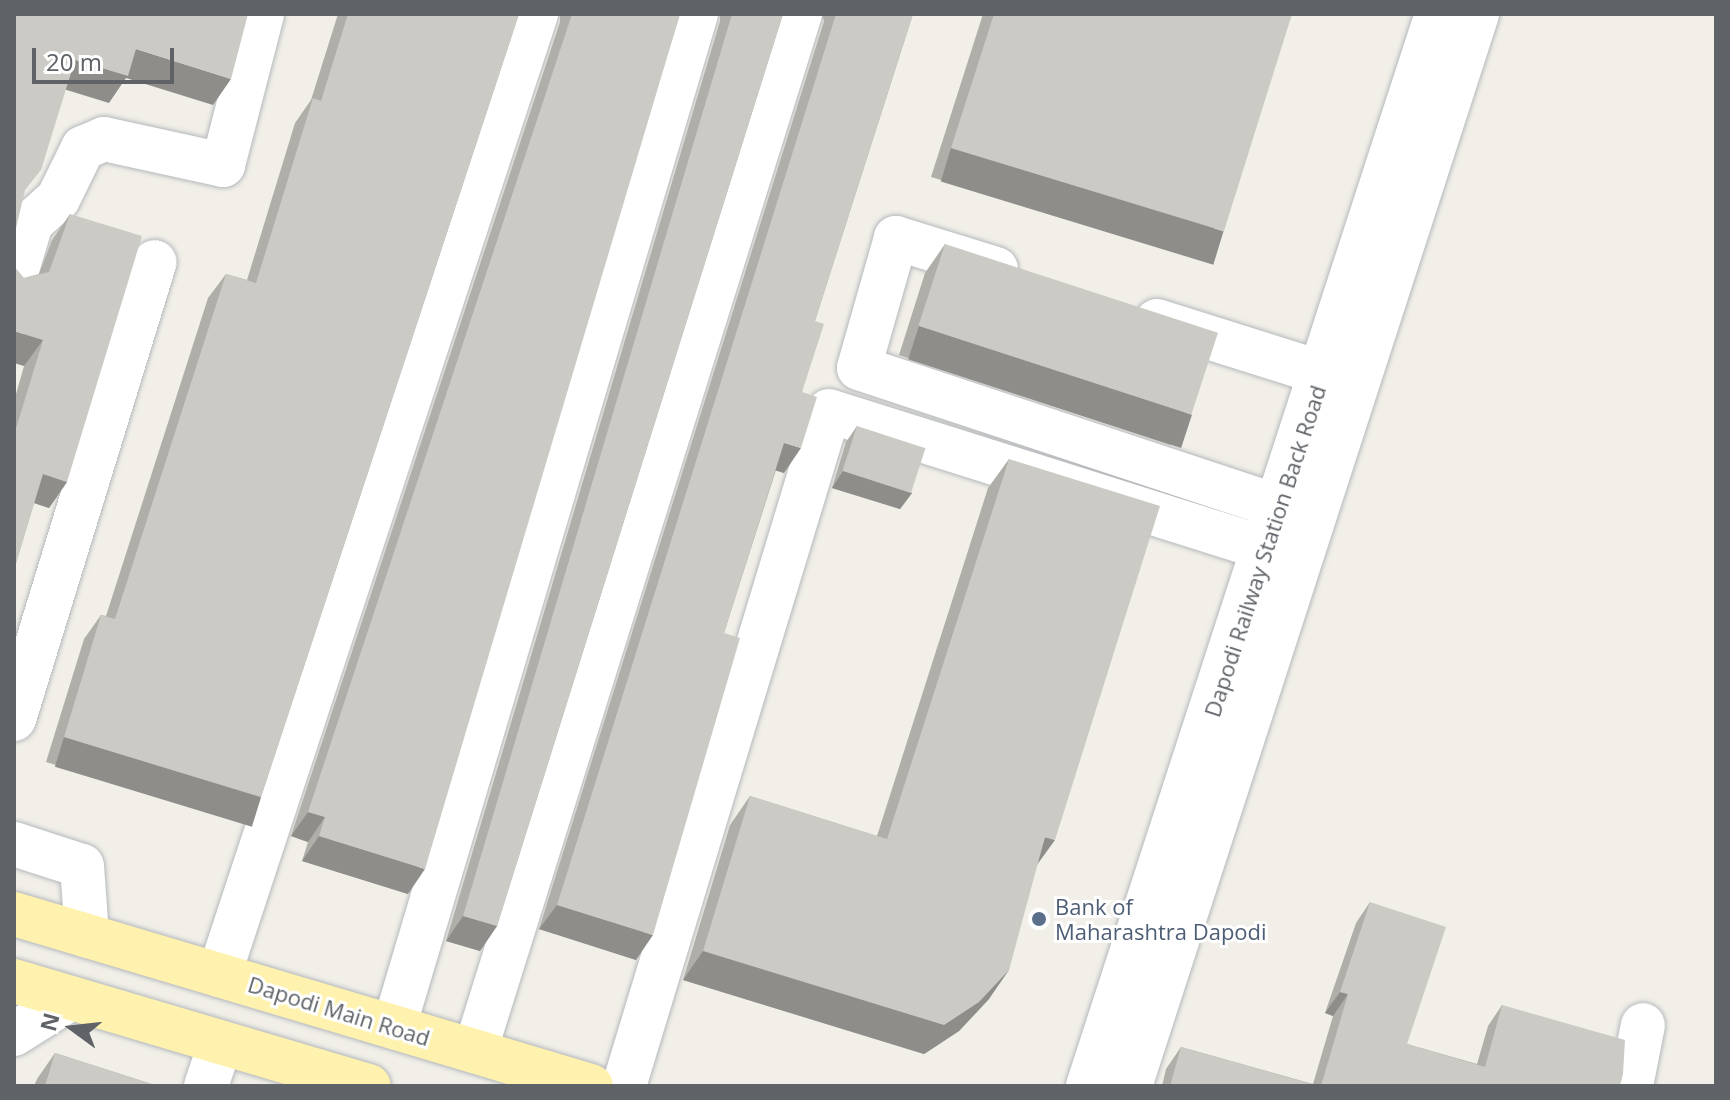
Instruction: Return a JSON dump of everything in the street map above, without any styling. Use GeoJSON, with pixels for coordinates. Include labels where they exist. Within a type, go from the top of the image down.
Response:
{"type":"FeatureCollection","features":[{"type":"Feature","properties":{"kind":"main road","name":"Dapodi Main Road"},"geometry":{"type":"LineString","coordinates":[[14,914],[591,1086]]}},
{"type":"Feature","properties":{"kind":"main road"},"geometry":{"type":"LineString","coordinates":[[14,981],[369,1086]]}},
{"type":"Feature","properties":{"kind":"street"},"geometry":{"type":"LineString","coordinates":[[14,280],[31,223],[58,199],[83,148],[104,139],[223,165],[262,14]]}},
{"type":"Feature","properties":{"kind":"street"},"geometry":{"type":"LineString","coordinates":[[219,975],[536,14]]}},
{"type":"Feature","properties":{"kind":"street"},"geometry":{"type":"LineString","coordinates":[[394,1027],[696,14]]}},
{"type":"Feature","properties":{"kind":"street"},"geometry":{"type":"LineString","coordinates":[[475,1051],[800,14]]}},
{"type":"Feature","properties":{"kind":"street","name":"Dapodi Railway Station Back Road"},"geometry":{"type":"LineString","coordinates":[[1088,1086],[1280,507],[1437,14]]}},
{"type":"Feature","properties":{"kind":"street","name":"Dapodi Railway Station Back Road"},"geometry":{"type":"LineString","coordinates":[[1130,1086],[1477,14]]}},
{"type":"Feature","properties":{"kind":"street"},"geometry":{"type":"LineString","coordinates":[[1030,281],[896,238],[859,368],[1280,507]]}},
{"type":"Feature","properties":{"kind":"street"},"geometry":{"type":"LineString","coordinates":[[14,719],[155,262]]}},
{"type":"Feature","properties":{"kind":"street"},"geometry":{"type":"LineString","coordinates":[[1120,309],[1322,373]]}},
{"type":"Feature","properties":{"kind":"street"},"geometry":{"type":"LineString","coordinates":[[624,1086],[829,411],[1266,549]]}},
{"type":"Feature","properties":{"kind":"street"},"geometry":{"type":"LineString","coordinates":[[14,844],[82,866],[87,936]]}},
{"type":"Feature","properties":{"kind":"street"},"geometry":{"type":"LineString","coordinates":[[15,1038],[71,998]]}},
{"type":"Feature","properties":{"kind":"street"},"geometry":{"type":"LineString","coordinates":[[1631,1086],[1643,1025]]}},
{"type":"Feature","properties":{"kind":"street"},"geometry":{"type":"LineString","coordinates":[[206,1086],[221,1042]]}},
{"type":"Feature","properties":{"kind":"building"},"geometry":{"type":"Polygon","coordinates":[[[14,14],[248,14],[231,79],[136,49],[128,76],[75,60],[41,170],[25,190],[14,237],[14,14]]]}},
{"type":"Feature","properties":{"kind":"building"},"geometry":{"type":"Polygon","coordinates":[[[348,14],[519,14],[261,797],[64,737],[101,615],[115,619],[226,274],[256,283],[313,98],[321,101],[348,14]]]}},
{"type":"Feature","properties":{"kind":"building"},"geometry":{"type":"Polygon","coordinates":[[[572,14],[680,14],[425,869],[319,836],[325,817],[308,812],[572,14]]]}},
{"type":"Feature","properties":{"kind":"building"},"geometry":{"type":"Polygon","coordinates":[[[732,14],[783,14],[497,926],[463,916],[732,14]]]}},
{"type":"Feature","properties":{"kind":"building"},"geometry":{"type":"Polygon","coordinates":[[[836,14],[913,14],[815,321],[824,324],[802,392],[817,397],[801,448],[784,443],[724,633],[740,638],[653,935],[557,905],[836,14]]]}},
{"type":"Feature","properties":{"kind":"building"},"geometry":{"type":"Polygon","coordinates":[[[994,14],[1292,14],[1224,231],[951,148],[994,14]]]}},
{"type":"Feature","properties":{"kind":"building"},"geometry":{"type":"Polygon","coordinates":[[[70,214],[142,236],[67,482],[43,474],[14,570],[14,435],[43,340],[14,331],[14,266],[24,278],[49,272],[70,214]]]}},
{"type":"Feature","properties":{"kind":"building"},"geometry":{"type":"Polygon","coordinates":[[[945,244],[1218,333],[1191,414],[918,326],[945,244]]]}},
{"type":"Feature","properties":{"kind":"building"},"geometry":{"type":"Polygon","coordinates":[[[857,426],[925,448],[911,493],[842,471],[857,426]]]}},
{"type":"Feature","properties":{"kind":"building"},"geometry":{"type":"Polygon","coordinates":[[[1009,459],[1160,506],[1055,840],[1045,837],[1009,970],[979,1002],[944,1025],[703,951],[750,796],[887,839],[1009,459]]]}},
{"type":"Feature","properties":{"kind":"building"},"geometry":{"type":"Polygon","coordinates":[[[1370,902],[1446,927],[1407,1044],[1485,1067],[1502,1005],[1625,1040],[1620,1086],[1321,1086],[1348,994],[1340,992],[1370,902]]]}},
{"type":"Feature","properties":{"kind":"building"},"geometry":{"type":"Polygon","coordinates":[[[1181,1047],[1319,1086],[1170,1086],[1181,1047]]]}},
{"type":"Feature","properties":{"kind":"building"},"geometry":{"type":"Polygon","coordinates":[[[55,1053],[158,1086],[45,1086],[55,1053]]]}},
{"type":"Feature","properties":{"kind":"place","name":"Bank of Maharashtra Dapodi"},"geometry":{"type":"Point","coordinates":[1039,919]}}]}
